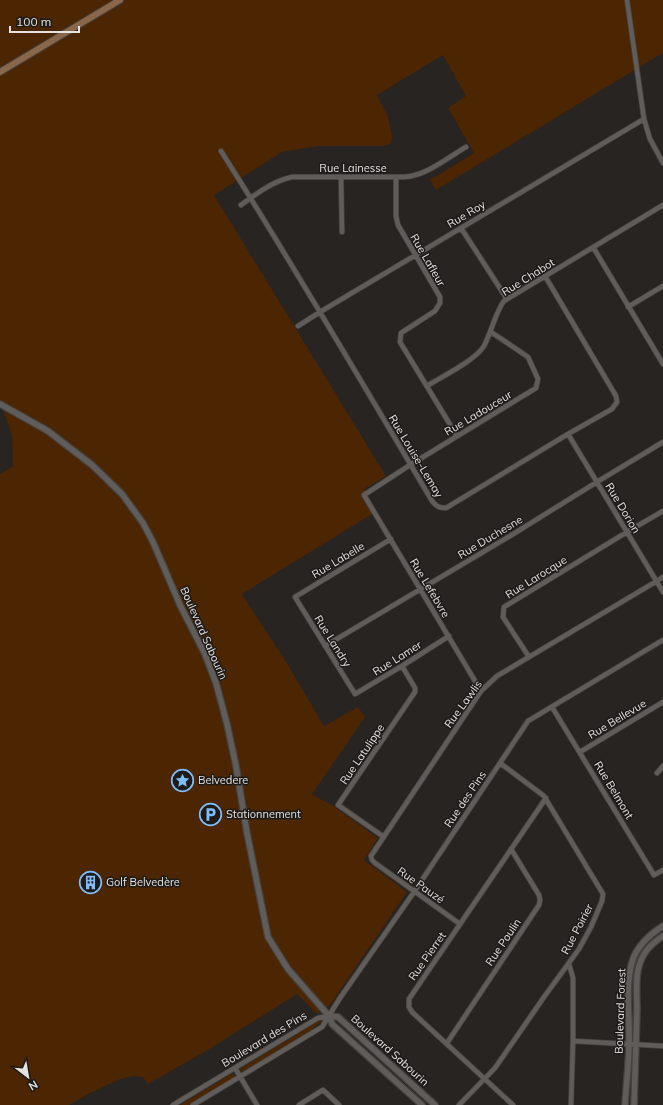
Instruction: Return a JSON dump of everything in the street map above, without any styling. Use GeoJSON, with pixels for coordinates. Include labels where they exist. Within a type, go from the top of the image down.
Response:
{"type":"FeatureCollection","features":[{"type":"Feature","properties":{"kind":"main road"},"geometry":{"type":"LineString","coordinates":[[0,72],[120,0]]}},
{"type":"Feature","properties":{"kind":"street"},"geometry":{"type":"LineString","coordinates":[[627,0],[644,119],[650,138],[662,160]]}},
{"type":"Feature","properties":{"kind":"street","name":"Rue Roy"},"geometry":{"type":"LineString","coordinates":[[298,326],[644,119]]}},
{"type":"Feature","properties":{"kind":"street","name":"Rue Lainesse"},"geometry":{"type":"LineString","coordinates":[[241,205],[276,183],[289,178],[407,177],[419,174],[466,147]]}},
{"type":"Feature","properties":{"kind":"street","name":"Rue Louise-Lemay"},"geometry":{"type":"LineString","coordinates":[[221,151],[320,312],[432,501],[436,506],[441,508],[446,508],[612,409],[617,402],[616,396],[545,276]]}},
{"type":"Feature","properties":{"kind":"street"},"geometry":{"type":"LineString","coordinates":[[341,177],[342,232]]}},
{"type":"Feature","properties":{"kind":"street","name":"Rue Lafleur"},"geometry":{"type":"LineString","coordinates":[[396,177],[397,221],[399,227],[440,297],[440,303],[435,311],[401,333],[400,342],[457,436]]}},
{"type":"Feature","properties":{"kind":"street","name":"Rue Chabot"},"geometry":{"type":"LineString","coordinates":[[427,386],[474,356],[482,349],[501,306],[507,298],[663,205]]}},
{"type":"Feature","properties":{"kind":"street"},"geometry":{"type":"LineString","coordinates":[[461,228],[507,298]]}},
{"type":"Feature","properties":{"kind":"street"},"geometry":{"type":"LineString","coordinates":[[592,247],[663,364]]}},
{"type":"Feature","properties":{"kind":"street"},"geometry":{"type":"LineString","coordinates":[[628,307],[663,286]]}},
{"type":"Feature","properties":{"kind":"street","name":"Rue Ladouceur"},"geometry":{"type":"LineString","coordinates":[[364,495],[536,388],[538,379],[528,357],[490,332]]}},
{"type":"Feature","properties":{"kind":"street","name":"Boulevard Sabourin"},"geometry":{"type":"LineString","coordinates":[[0,404],[48,432],[92,465],[122,494],[142,523],[153,542],[180,605],[205,654],[216,683],[234,759],[268,937],[277,954],[288,969],[329,1016],[332,1024],[422,1105]]}},
{"type":"Feature","properties":{"kind":"street","name":"Rue Dorion"},"geometry":{"type":"LineString","coordinates":[[568,434],[663,592]]}},
{"type":"Feature","properties":{"kind":"street","name":"Rue Duchesne"},"geometry":{"type":"LineString","coordinates":[[325,646],[510,536],[663,442]]}},
{"type":"Feature","properties":{"kind":"street","name":"Rue Lefebvre"},"geometry":{"type":"LineString","coordinates":[[364,495],[482,691]]}},
{"type":"Feature","properties":{"kind":"street"},"geometry":{"type":"LineString","coordinates":[[627,532],[663,511]]}},
{"type":"Feature","properties":{"kind":"street","name":"Rue Larocque"},"geometry":{"type":"LineString","coordinates":[[528,657],[503,617],[504,607],[627,532]]}},
{"type":"Feature","properties":{"kind":"street","name":"Rue Labelle"},"geometry":{"type":"LineString","coordinates":[[295,597],[390,539]]}},
{"type":"Feature","properties":{"kind":"street","name":"Rue Lawlis"},"geometry":{"type":"LineString","coordinates":[[372,860],[371,856],[482,691],[498,676],[528,657],[663,577]]}},
{"type":"Feature","properties":{"kind":"street","name":"Rue Landry"},"geometry":{"type":"LineString","coordinates":[[295,597],[355,694]]}},
{"type":"Feature","properties":{"kind":"street","name":"Rue Lamer"},"geometry":{"type":"LineString","coordinates":[[355,694],[449,636]]}},
{"type":"Feature","properties":{"kind":"street","name":"Rue des Pins"},"geometry":{"type":"LineString","coordinates":[[329,1016],[528,721],[663,640]]}},
{"type":"Feature","properties":{"kind":"street","name":"Rue Latulippe"},"geometry":{"type":"LineString","coordinates":[[384,837],[338,805],[415,692],[415,688],[402,666]]}},
{"type":"Feature","properties":{"kind":"street","name":"Rue Bellevue"},"geometry":{"type":"LineString","coordinates":[[580,752],[663,702]]}},
{"type":"Feature","properties":{"kind":"street","name":"Rue Belmont"},"geometry":{"type":"LineString","coordinates":[[552,706],[654,875],[663,870]]}},
{"type":"Feature","properties":{"kind":"street","name":"Rue Poirier"},"geometry":{"type":"LineString","coordinates":[[459,1105],[496,1068],[544,997],[580,949],[591,928],[602,901],[603,894],[546,798],[500,763]]}},
{"type":"Feature","properties":{"kind":"street"},"geometry":{"type":"LineString","coordinates":[[657,773],[663,766]]}},
{"type":"Feature","properties":{"kind":"street","name":"Rue Pierret"},"geometry":{"type":"LineString","coordinates":[[513,1105],[412,1012],[409,1007],[409,999],[546,798]]}},
{"type":"Feature","properties":{"kind":"street","name":"Rue Poulin"},"geometry":{"type":"LineString","coordinates":[[447,1043],[540,905],[539,895],[511,849]]}},
{"type":"Feature","properties":{"kind":"street","name":"Rue Pauzé"},"geometry":{"type":"LineString","coordinates":[[372,860],[460,924]]}},
{"type":"Feature","properties":{"kind":"street","name":"Boulevard Forest"},"geometry":{"type":"LineString","coordinates":[[625,1105],[629,1044],[629,980],[632,962],[647,938],[661,927],[663,936],[652,944],[645,953],[639,968],[637,981],[634,1105]]}},
{"type":"Feature","properties":{"kind":"street"},"geometry":{"type":"LineString","coordinates":[[569,964],[573,978],[571,1105]]}},
{"type":"Feature","properties":{"kind":"street","name":"Boulevard Sabourin"},"geometry":{"type":"LineString","coordinates":[[329,1016],[338,1017],[435,1105]]}},
{"type":"Feature","properties":{"kind":"street","name":"Boulevard des Pins"},"geometry":{"type":"LineString","coordinates":[[173,1105],[318,1018],[329,1016]]}},
{"type":"Feature","properties":{"kind":"street","name":"Boulevard des Pins"},"geometry":{"type":"LineString","coordinates":[[193,1105],[322,1027],[329,1016]]}},
{"type":"Feature","properties":{"kind":"street"},"geometry":{"type":"LineString","coordinates":[[573,1041],[663,1046]]}},
{"type":"Feature","properties":{"kind":"street"},"geometry":{"type":"LineString","coordinates":[[235,1068],[257,1105]]}},
{"type":"Feature","properties":{"kind":"street"},"geometry":{"type":"LineString","coordinates":[[299,1105],[323,1090],[339,1105]]}},
{"type":"Feature","properties":{"kind":"shaded area"},"geometry":{"type":"Polygon","coordinates":[[[0,0],[663,0],[663,53],[436,190],[430,180],[474,153],[448,108],[466,96],[443,55],[377,95],[388,116],[392,137],[390,144],[383,146],[319,146],[282,152],[214,195],[386,476],[364,489],[377,511],[242,594],[288,665],[324,726],[358,707],[365,717],[312,794],[333,806],[378,838],[364,860],[407,892],[330,1005],[317,1014],[297,994],[211,1048],[148,1084],[143,1077],[133,1076],[120,1079],[69,1105],[0,1105],[0,474],[13,466],[12,435],[0,402],[0,0]]]}},
{"type":"Feature","properties":{"kind":"shaded area"},"geometry":{"type":"Polygon","coordinates":[[[322,1019],[323,1021],[312,1030],[242,1073],[240,1069],[322,1019]]]}},
{"type":"Feature","properties":{"kind":"shaded area"},"geometry":{"type":"Polygon","coordinates":[[[233,1073],[235,1077],[189,1105],[180,1105],[233,1073]]]}},
{"type":"Feature","properties":{"kind":"place","name":"Belvedere"},"geometry":{"type":"Point","coordinates":[183,780]}},
{"type":"Feature","properties":{"kind":"place","name":"Stationnement"},"geometry":{"type":"Point","coordinates":[211,814]}},
{"type":"Feature","properties":{"kind":"place","name":"Golf Belvedère"},"geometry":{"type":"Point","coordinates":[91,882]}}]}
